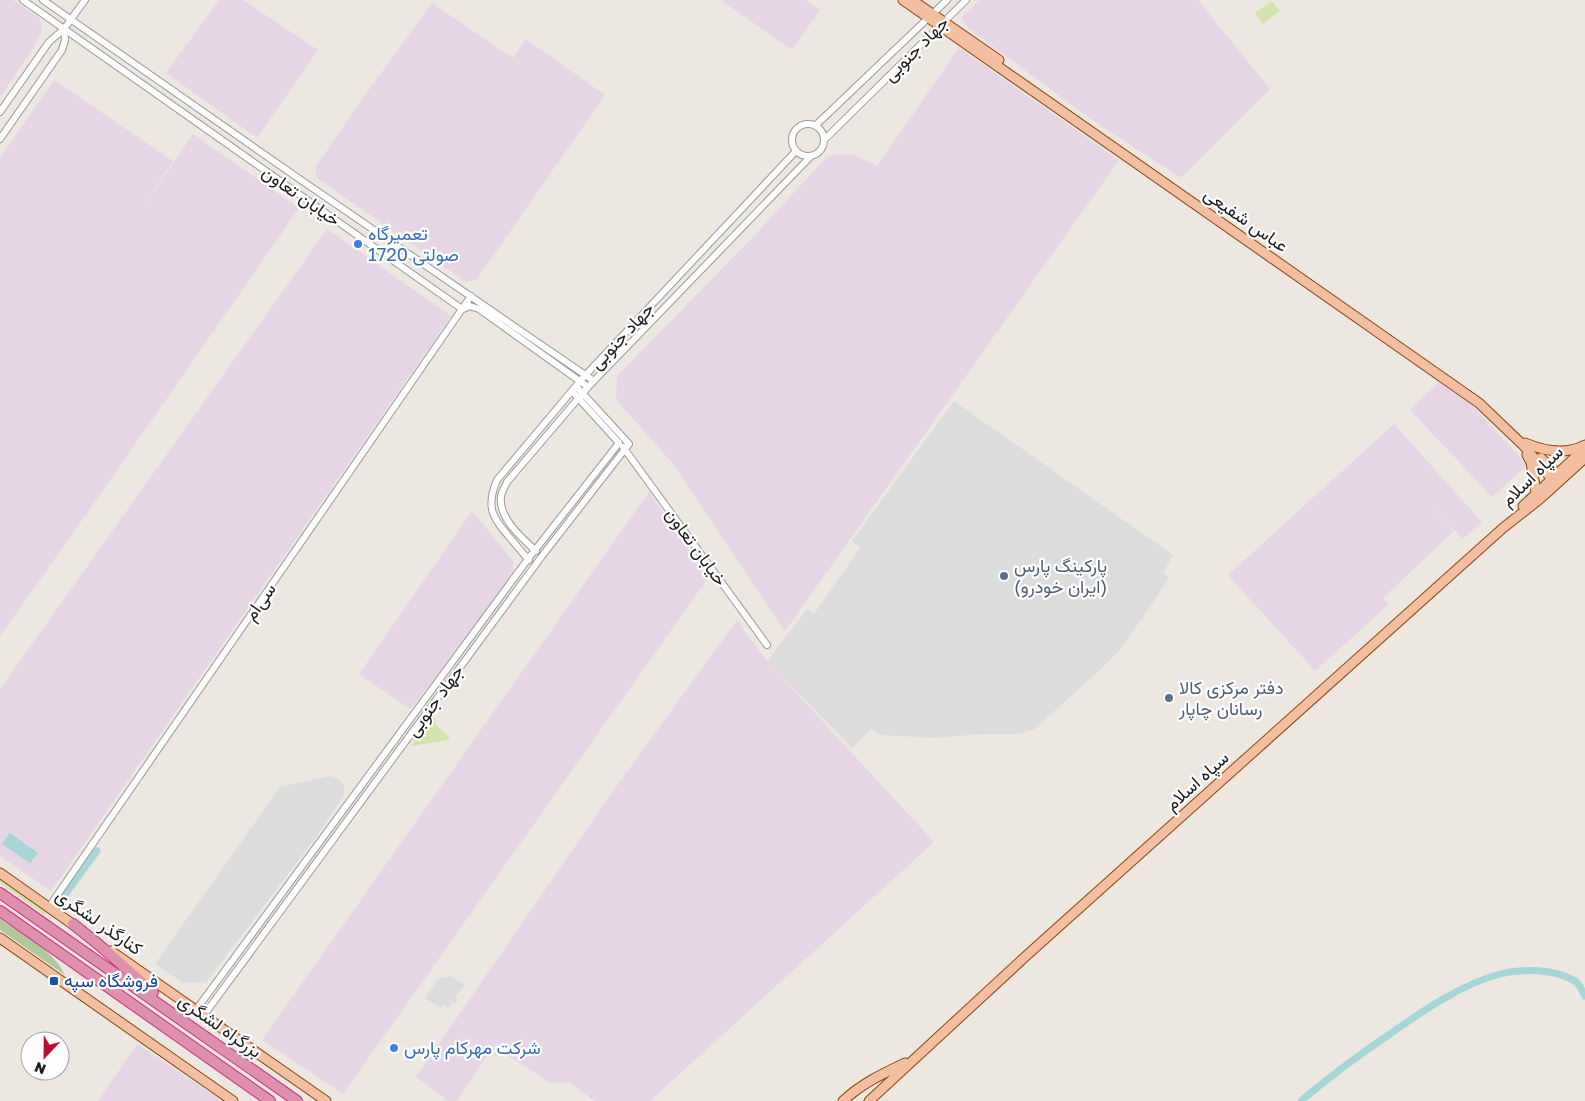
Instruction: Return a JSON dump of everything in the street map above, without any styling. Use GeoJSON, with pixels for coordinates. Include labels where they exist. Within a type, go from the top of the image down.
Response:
{"type":"FeatureCollection","features":[{"type":"Feature","properties":{"kind":"highway","name":"بزرگراه لشگری"},"geometry":{"type":"LineString","coordinates":[[0,893],[297,1101]]}},
{"type":"Feature","properties":{"kind":"highway","name":"بزرگراه لشگری"},"geometry":{"type":"LineString","coordinates":[[0,911],[270,1101]]}},
{"type":"Feature","properties":{"kind":"highway"},"geometry":{"type":"LineString","coordinates":[[73,924],[187,1023]]}},
{"type":"Feature","properties":{"kind":"main road","name":"عباس شفیعی"},"geometry":{"type":"LineString","coordinates":[[903,0],[931,16]]}},
{"type":"Feature","properties":{"kind":"main road","name":"عباس شفیعی"},"geometry":{"type":"LineString","coordinates":[[913,0],[941,24],[1482,400],[1557,479]]}},
{"type":"Feature","properties":{"kind":"main road"},"geometry":{"type":"LineString","coordinates":[[1524,444],[1550,451],[1585,447]]}},
{"type":"Feature","properties":{"kind":"main road"},"geometry":{"type":"LineString","coordinates":[[1524,444],[1531,462],[1536,492]]}},
{"type":"Feature","properties":{"kind":"main road","name":"سپاه اسلام"},"geometry":{"type":"LineString","coordinates":[[869,1101],[1026,956],[1557,479],[1585,447]]}},
{"type":"Feature","properties":{"kind":"main road","name":"سپاه اسلام"},"geometry":{"type":"LineString","coordinates":[[1503,528],[1536,492],[1585,458]]}},
{"type":"Feature","properties":{"kind":"main road","name":"کنارگذر لشگری"},"geometry":{"type":"LineString","coordinates":[[0,873],[326,1101]]}},
{"type":"Feature","properties":{"kind":"main road"},"geometry":{"type":"LineString","coordinates":[[0,938],[233,1101]]}},
{"type":"Feature","properties":{"kind":"main road","name":"سپاه اسلام"},"geometry":{"type":"LineString","coordinates":[[843,1101],[872,1079],[914,1059]]}},
{"type":"Feature","properties":{"kind":"street","name":"خیابان تعاون"},"geometry":{"type":"LineString","coordinates":[[23,0],[462,309],[470,306],[479,309],[576,386]]}},
{"type":"Feature","properties":{"kind":"street","name":"خیابان تعاون"},"geometry":{"type":"LineString","coordinates":[[44,0],[298,178],[594,381]]}},
{"type":"Feature","properties":{"kind":"street"},"geometry":{"type":"LineString","coordinates":[[0,112],[49,42],[64,29],[85,0]]}},
{"type":"Feature","properties":{"kind":"street","name":"جهاد جنوبی"},"geometry":{"type":"LineString","coordinates":[[815,126],[947,0]]}},
{"type":"Feature","properties":{"kind":"street","name":"جهاد جنوبی"},"geometry":{"type":"LineString","coordinates":[[824,140],[966,0]]}},
{"type":"Feature","properties":{"kind":"street"},"geometry":{"type":"LineString","coordinates":[[0,139],[62,50],[64,29]]}},
{"type":"Feature","properties":{"kind":"street"},"geometry":{"type":"LineString","coordinates":[[806,124],[821,130],[824,140],[822,149],[818,154],[805,157],[796,151],[792,138],[795,130],[806,124]]}},
{"type":"Feature","properties":{"kind":"street","name":"جهاد جنوبی"},"geometry":{"type":"LineString","coordinates":[[528,558],[496,521],[491,507],[491,494],[497,480],[586,374],[796,151]]}},
{"type":"Feature","properties":{"kind":"street","name":"جهاد جنوبی"},"geometry":{"type":"LineString","coordinates":[[534,550],[506,519],[501,506],[501,495],[507,482],[588,387],[811,156]]}},
{"type":"Feature","properties":{"kind":"street","name":"سی‌ام"},"geometry":{"type":"LineString","coordinates":[[49,907],[471,296]]}},
{"type":"Feature","properties":{"kind":"street"},"geometry":{"type":"LineString","coordinates":[[576,386],[588,387]]}},
{"type":"Feature","properties":{"kind":"street"},"geometry":{"type":"LineString","coordinates":[[576,386],[581,395],[625,448]]}},
{"type":"Feature","properties":{"kind":"street","name":"جهاد جنوبی"},"geometry":{"type":"LineString","coordinates":[[204,1015],[542,556],[628,444],[581,395]]}},
{"type":"Feature","properties":{"kind":"street","name":"جهاد جنوبی"},"geometry":{"type":"LineString","coordinates":[[196,1010],[528,558],[619,442]]}},
{"type":"Feature","properties":{"kind":"street","name":"خیابان تعاون"},"geometry":{"type":"LineString","coordinates":[[625,448],[767,645]]}},
{"type":"Feature","properties":{"kind":"street"},"geometry":{"type":"LineString","coordinates":[[534,550],[542,556]]}},
{"type":"Feature","properties":{"kind":"street"},"geometry":{"type":"LineString","coordinates":[[528,558],[536,565]]}},
{"type":"Feature","properties":{"kind":"shaded area"},"geometry":{"type":"Polygon","coordinates":[[[0,0],[13,0],[40,19],[42,26],[41,33],[31,52],[0,97],[0,0]]]}},
{"type":"Feature","properties":{"kind":"shaded area"},"geometry":{"type":"Polygon","coordinates":[[[219,0],[243,0],[318,50],[257,138],[166,73],[219,0]]]}},
{"type":"Feature","properties":{"kind":"shaded area"},"geometry":{"type":"Polygon","coordinates":[[[721,0],[805,0],[820,10],[792,50],[721,0]]]}},
{"type":"Feature","properties":{"kind":"shaded area"},"geometry":{"type":"Polygon","coordinates":[[[979,0],[1198,0],[1270,89],[1181,178],[1092,120],[968,28],[961,18],[979,0]]]}},
{"type":"Feature","properties":{"kind":"shaded area"},"geometry":{"type":"Polygon","coordinates":[[[432,3],[513,58],[526,39],[605,95],[477,279],[466,282],[317,178],[315,168],[357,106],[432,3]]]}},
{"type":"Feature","properties":{"kind":"shaded area"},"geometry":{"type":"Polygon","coordinates":[[[959,48],[1119,160],[785,631],[673,464],[619,403],[616,397],[617,376],[750,240],[827,157],[838,154],[853,155],[877,166],[959,48]]]}},
{"type":"Feature","properties":{"kind":"shaded area"},"geometry":{"type":"Polygon","coordinates":[[[54,80],[173,161],[135,220],[193,134],[299,208],[0,636],[0,158],[54,80]]]}},
{"type":"Feature","properties":{"kind":"shaded area"},"geometry":{"type":"Polygon","coordinates":[[[327,229],[451,316],[51,891],[0,856],[0,689],[327,229]]]}},
{"type":"Feature","properties":{"kind":"shaded area"},"geometry":{"type":"Polygon","coordinates":[[[1439,382],[1473,406],[1527,465],[1492,497],[1410,410],[1439,382]]]}},
{"type":"Feature","properties":{"kind":"shaded area","name":"پارکینگ پارس (ایران خودرو)"},"geometry":{"type":"Polygon","coordinates":[[[954,401],[1173,555],[1163,573],[1169,578],[1118,652],[1033,730],[1018,734],[982,734],[935,738],[880,735],[871,729],[852,748],[767,661],[807,609],[814,614],[860,548],[852,541],[954,401]]]}},
{"type":"Feature","properties":{"kind":"shaded area"},"geometry":{"type":"Polygon","coordinates":[[[1394,424],[1482,522],[1463,539],[1421,494],[1454,531],[1383,598],[1388,605],[1315,671],[1228,575],[1394,424]]]}},
{"type":"Feature","properties":{"kind":"shaded area"},"geometry":{"type":"Polygon","coordinates":[[[649,492],[708,578],[343,1094],[262,1040],[649,492]]]}},
{"type":"Feature","properties":{"kind":"shaded area"},"geometry":{"type":"Polygon","coordinates":[[[472,511],[513,561],[513,574],[410,709],[359,674],[472,511]]]}},
{"type":"Feature","properties":{"kind":"shaded area"},"geometry":{"type":"Polygon","coordinates":[[[737,620],[767,661],[934,842],[650,1101],[596,1101],[568,1082],[550,1083],[494,1046],[456,1101],[448,1101],[416,1077],[616,787],[737,620]]]}},
{"type":"Feature","properties":{"kind":"shaded area"},"geometry":{"type":"Polygon","coordinates":[[[329,776],[337,778],[344,785],[344,795],[317,836],[206,982],[183,983],[155,964],[280,787],[329,776]]]}},
{"type":"Feature","properties":{"kind":"shaded area"},"geometry":{"type":"Polygon","coordinates":[[[451,976],[465,985],[455,997],[458,1000],[455,1004],[452,1002],[449,1008],[444,1004],[441,1008],[425,998],[438,979],[451,976]]]}},
{"type":"Feature","properties":{"kind":"shaded area"},"geometry":{"type":"Polygon","coordinates":[[[137,1044],[222,1101],[98,1101],[137,1044]]]}},
{"type":"Feature","properties":{"kind":"green space"},"geometry":{"type":"Polygon","coordinates":[[[1272,1],[1280,11],[1263,24],[1255,13],[1272,1]]]}},
{"type":"Feature","properties":{"kind":"green space"},"geometry":{"type":"Polygon","coordinates":[[[434,716],[436,725],[450,738],[448,740],[411,746],[434,716]]]}},
{"type":"Feature","properties":{"kind":"green space"},"geometry":{"type":"Polygon","coordinates":[[[0,875],[48,909],[44,915],[0,883],[0,875]]]}},
{"type":"Feature","properties":{"kind":"green space"},"geometry":{"type":"Polygon","coordinates":[[[0,919],[45,950],[60,966],[65,975],[0,930],[0,919]]]}},
{"type":"Feature","properties":{"kind":"water"},"geometry":{"type":"Polygon","coordinates":[[[10,833],[38,853],[30,863],[2,844],[10,833]]]}},
{"type":"Feature","properties":{"kind":"waterway"},"geometry":{"type":"LineString","coordinates":[[64,896],[97,851]]}},
{"type":"Feature","properties":{"kind":"waterway"},"geometry":{"type":"LineString","coordinates":[[1301,1101],[1344,1066],[1416,1016],[1457,991],[1485,979],[1509,972],[1529,970],[1549,972],[1575,981],[1585,996]]}},
{"type":"Feature","properties":{"kind":"place","name":"تعمیرگاه 1720 صولتی"},"geometry":{"type":"Point","coordinates":[358,244]}},
{"type":"Feature","properties":{"kind":"place","name":"پارکینگ پارس (ایران خودرو)"},"geometry":{"type":"Point","coordinates":[1004,576]}},
{"type":"Feature","properties":{"kind":"place","name":"دفتر مرکزی کالا رسانان چاپار"},"geometry":{"type":"Point","coordinates":[1169,698]}},
{"type":"Feature","properties":{"kind":"place","name":"فروشگاه سپه"},"geometry":{"type":"Point","coordinates":[54,981]}},
{"type":"Feature","properties":{"kind":"place","name":"شرکت مهرکام پارس"},"geometry":{"type":"Point","coordinates":[394,1048]}}]}
